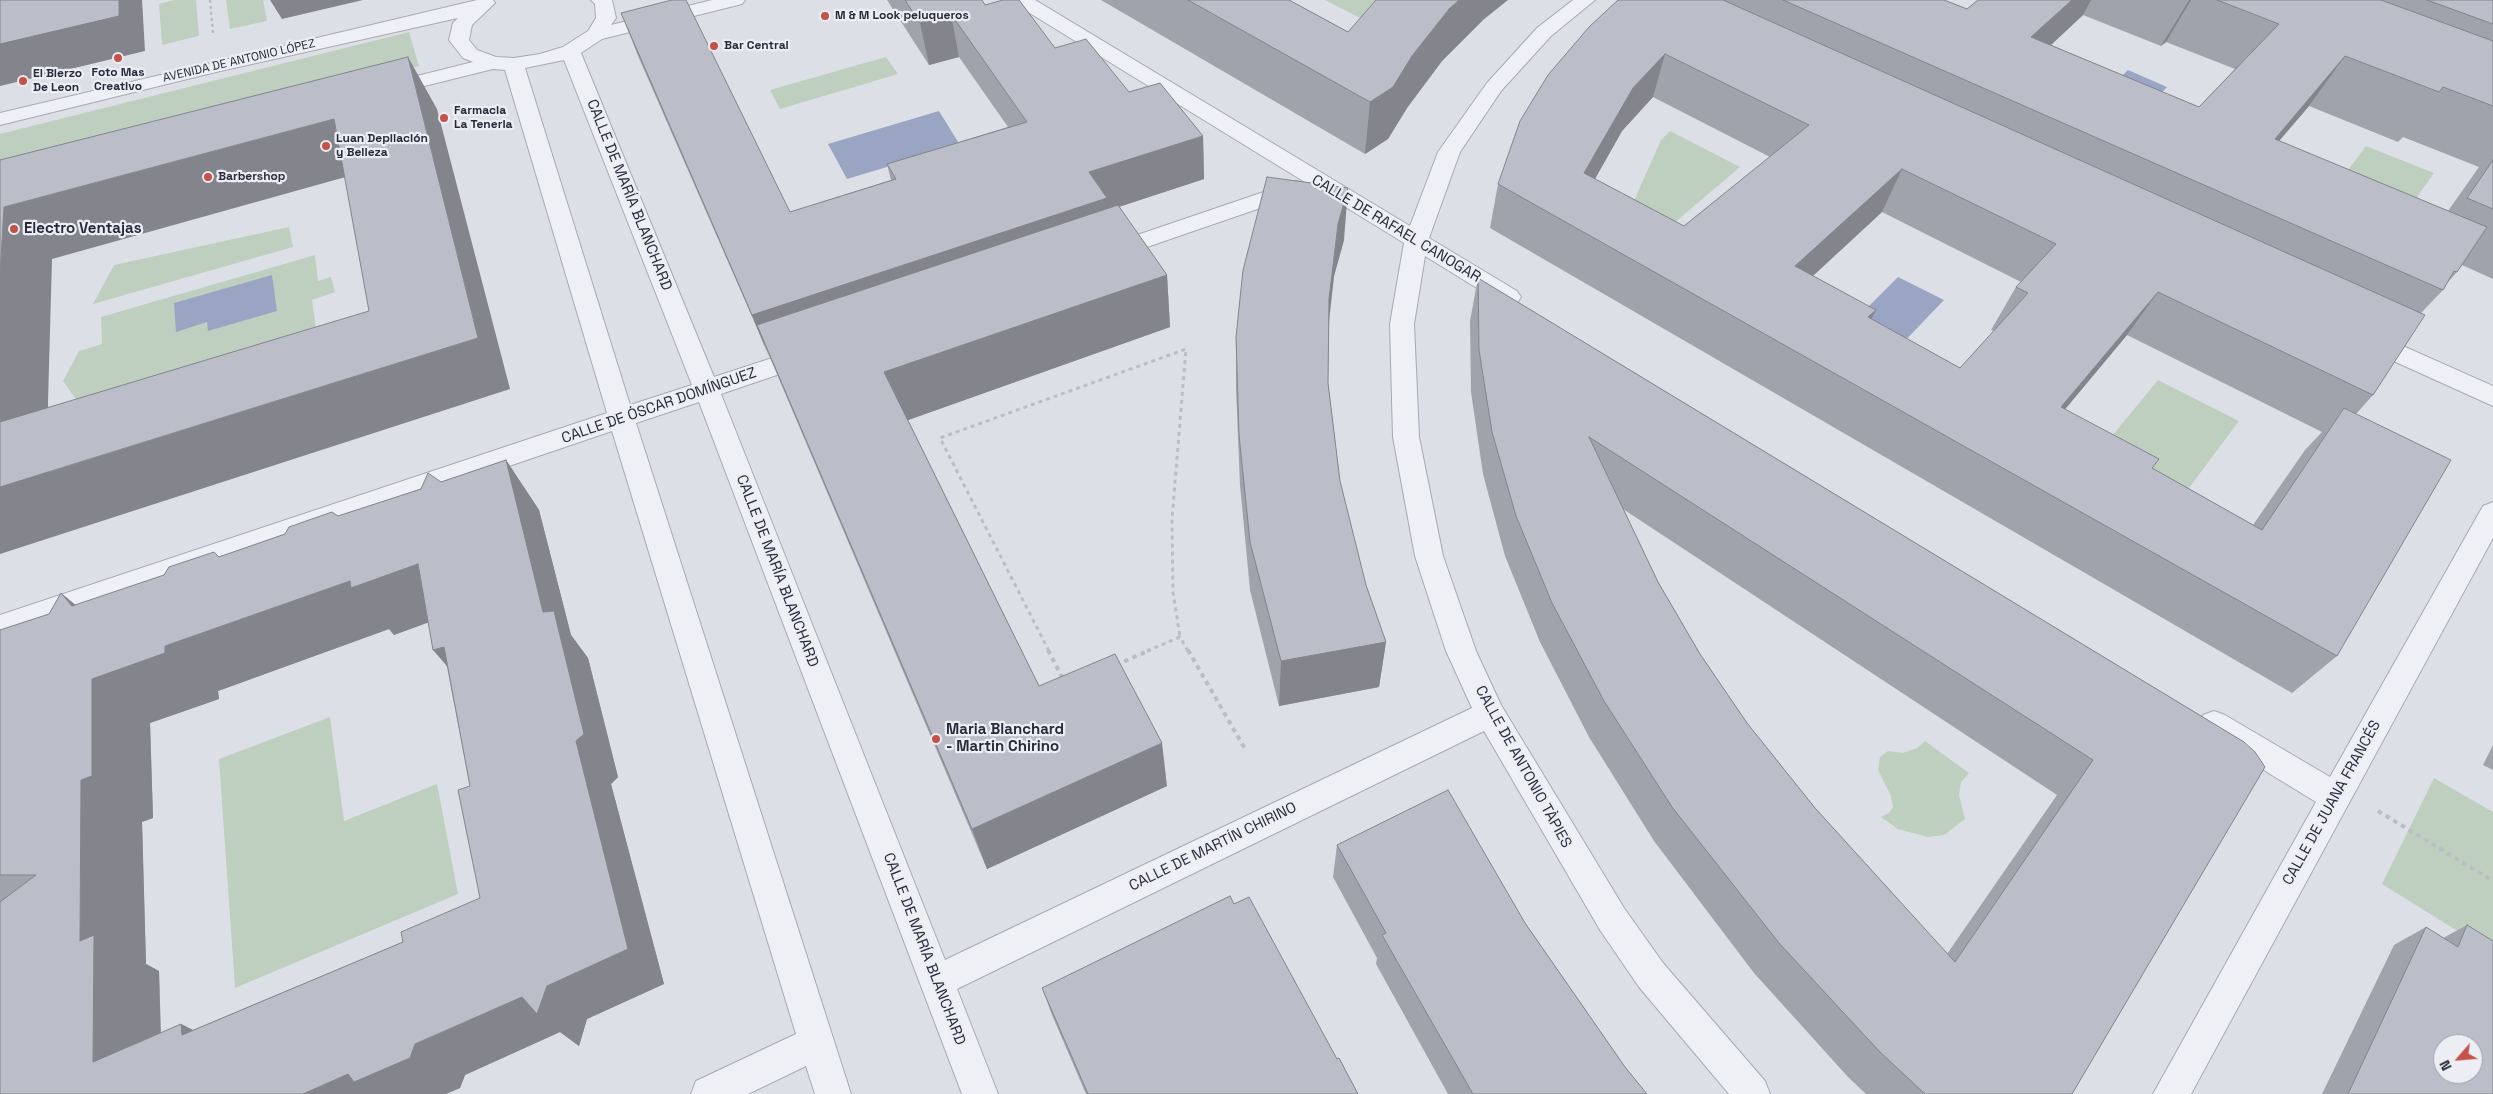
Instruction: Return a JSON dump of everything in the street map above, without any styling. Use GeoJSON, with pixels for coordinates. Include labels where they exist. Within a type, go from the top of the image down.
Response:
{"type":"FeatureCollection","features":[{"type":"Feature","properties":{"kind":"street"},"geometry":{"type":"LineString","coordinates":[[595,35],[606,18],[604,3],[601,0]]}},
{"type":"Feature","properties":{"kind":"street"},"geometry":{"type":"LineString","coordinates":[[360,96],[503,63],[543,60],[570,51],[595,35],[735,0]]}},
{"type":"Feature","properties":{"kind":"street","name":"CALLE DE RAFAEL CANOGAR"},"geometry":{"type":"LineString","coordinates":[[1022,0],[1526,308]]}},
{"type":"Feature","properties":{"kind":"street","name":"CALLE DE ANTONIO TÀPIES"},"geometry":{"type":"LineString","coordinates":[[1585,0],[1544,32],[1494,87],[1449,152],[1416,241],[1402,324],[1406,437],[1429,556],[1461,651],[1490,714],[1612,919],[1650,975],[1752,1094]]}},
{"type":"Feature","properties":{"kind":"street"},"geometry":{"type":"LineString","coordinates":[[485,3],[463,24],[460,40],[470,54],[503,63],[521,94],[833,1094]]}},
{"type":"Feature","properties":{"kind":"street","name":"AVENIDA DE ANTONIO LÓPEZ"},"geometry":{"type":"LineString","coordinates":[[0,120],[216,66],[485,3]]}},
{"type":"Feature","properties":{"kind":"street","name":"CALLE DE MARÍA BLANCHARD"},"geometry":{"type":"LineString","coordinates":[[570,51],[706,390],[980,1094]]}},
{"type":"Feature","properties":{"kind":"street"},"geometry":{"type":"LineString","coordinates":[[1082,261],[1316,181]]}},
{"type":"Feature","properties":{"kind":"street"},"geometry":{"type":"LineString","coordinates":[[2347,329],[2493,397]]}},
{"type":"Feature","properties":{"kind":"street","name":"CALLE DE ÓSCAR DOMÍNGUEZ"},"geometry":{"type":"LineString","coordinates":[[0,627],[828,348]]}},
{"type":"Feature","properties":{"kind":"street","name":"CALLE DE JUANA FRANCÉS"},"geometry":{"type":"LineString","coordinates":[[2171,1094],[2493,513]]}},
{"type":"Feature","properties":{"kind":"street"},"geometry":{"type":"LineString","coordinates":[[2196,713],[2337,793]]}},
{"type":"Feature","properties":{"kind":"street","name":"CALLE DE MARTÍN CHIRINO"},"geometry":{"type":"LineString","coordinates":[[937,981],[1490,714]]}},
{"type":"Feature","properties":{"kind":"street"},"geometry":{"type":"LineString","coordinates":[[709,1094],[816,1043]]}},
{"type":"Feature","properties":{"kind":"path"},"geometry":{"type":"LineString","coordinates":[[1067,686],[940,438],[1186,349],[1172,519],[1173,592],[1180,637],[1245,749]]}},
{"type":"Feature","properties":{"kind":"path"},"geometry":{"type":"LineString","coordinates":[[1110,667],[1180,637]]}},
{"type":"Feature","properties":{"kind":"path"},"geometry":{"type":"LineString","coordinates":[[2337,793],[2493,881]]}},
{"type":"Feature","properties":{"kind":"green space"},"geometry":{"type":"Polygon","coordinates":[[[174,0],[196,0],[199,36],[162,45],[159,4],[174,0]]]}},
{"type":"Feature","properties":{"kind":"green space"},"geometry":{"type":"Polygon","coordinates":[[[226,0],[263,0],[267,21],[230,29],[226,0]]]}},
{"type":"Feature","properties":{"kind":"green space"},"geometry":{"type":"Polygon","coordinates":[[[1325,0],[1381,0],[1360,18],[1325,0]]]}},
{"type":"Feature","properties":{"kind":"green space"},"geometry":{"type":"Polygon","coordinates":[[[409,32],[419,66],[0,174],[0,134],[409,32]]]}},
{"type":"Feature","properties":{"kind":"green space"},"geometry":{"type":"Polygon","coordinates":[[[886,57],[898,74],[780,109],[770,90],[886,57]]]}},
{"type":"Feature","properties":{"kind":"green space"},"geometry":{"type":"Polygon","coordinates":[[[1670,131],[1740,167],[1673,224],[1633,203],[1661,140],[1670,131]]]}},
{"type":"Feature","properties":{"kind":"green space"},"geometry":{"type":"Polygon","coordinates":[[[2366,146],[2434,173],[2392,233],[2323,203],[2366,146]]]}},
{"type":"Feature","properties":{"kind":"green space"},"geometry":{"type":"Polygon","coordinates":[[[289,227],[293,247],[93,304],[114,265],[289,227]]]}},
{"type":"Feature","properties":{"kind":"green space"},"geometry":{"type":"Polygon","coordinates":[[[315,255],[318,281],[331,277],[335,292],[312,300],[318,342],[92,422],[63,381],[79,351],[102,344],[101,317],[315,255]]]}},
{"type":"Feature","properties":{"kind":"green space"},"geometry":{"type":"Polygon","coordinates":[[[2158,380],[2239,421],[2177,504],[2093,459],[2158,380]]]}},
{"type":"Feature","properties":{"kind":"green space"},"geometry":{"type":"Polygon","coordinates":[[[330,717],[344,821],[437,784],[458,894],[235,988],[219,759],[330,717]]]}},
{"type":"Feature","properties":{"kind":"green space"},"geometry":{"type":"Polygon","coordinates":[[[1925,741],[1969,773],[1961,782],[1959,795],[1965,819],[1944,835],[1928,837],[1898,829],[1881,817],[1889,813],[1893,807],[1891,796],[1878,770],[1880,757],[1888,751],[1903,753],[1917,748],[1925,741]]]}},
{"type":"Feature","properties":{"kind":"green space"},"geometry":{"type":"Polygon","coordinates":[[[2434,778],[2493,812],[2493,953],[2382,884],[2434,778]]]}},
{"type":"Feature","properties":{"kind":"water"},"geometry":{"type":"Polygon","coordinates":[[[2128,70],[2167,87],[2136,120],[2096,102],[2128,70]]]}},
{"type":"Feature","properties":{"kind":"water"},"geometry":{"type":"Polygon","coordinates":[[[939,111],[960,145],[847,179],[828,144],[939,111]]]}},
{"type":"Feature","properties":{"kind":"water"},"geometry":{"type":"Polygon","coordinates":[[[272,275],[277,311],[208,331],[207,322],[176,332],[174,303],[272,275]]]}},
{"type":"Feature","properties":{"kind":"water"},"geometry":{"type":"Polygon","coordinates":[[[1898,277],[1944,300],[1898,348],[1852,323],[1898,277]]]}},
{"type":"Feature","properties":{"kind":"building"},"geometry":{"type":"Polygon","coordinates":[[[0,0],[119,0],[119,16],[0,44],[0,0]]]}},
{"type":"Feature","properties":{"kind":"building"},"geometry":{"type":"Polygon","coordinates":[[[672,0],[686,0],[790,212],[896,179],[887,164],[1027,122],[951,14],[920,23],[905,0],[982,0],[985,5],[1003,0],[1019,0],[1055,48],[1086,39],[1129,92],[1160,83],[1203,136],[1089,172],[1107,198],[752,315],[621,13],[672,0]]]}},
{"type":"Feature","properties":{"kind":"building"},"geometry":{"type":"Polygon","coordinates":[[[1188,0],[1289,0],[1348,32],[1376,0],[1459,0],[1449,9],[1412,56],[1393,87],[1370,102],[1188,0]]]}},
{"type":"Feature","properties":{"kind":"building"},"geometry":{"type":"Polygon","coordinates":[[[1618,0],[1723,0],[2425,315],[2373,395],[2158,292],[2061,407],[2159,459],[2152,468],[2262,530],[2344,408],[2451,460],[2337,656],[1498,184],[1520,121],[1548,75],[1589,27],[1618,0]],[[1665,54],[1633,88],[1584,173],[1684,226],[1809,125],[1665,54]],[[1902,169],[1795,266],[1876,310],[1868,317],[1960,368],[2028,293],[2016,287],[2056,244],[1902,169]]]}},
{"type":"Feature","properties":{"kind":"building"},"geometry":{"type":"Polygon","coordinates":[[[1783,0],[1944,0],[1967,9],[1978,0],[2072,0],[2031,37],[2199,107],[2279,24],[2217,0],[2381,0],[2493,41],[2493,106],[2443,87],[2439,92],[2345,56],[2275,139],[2487,227],[2457,272],[2454,271],[2443,290],[1783,0]]]}},
{"type":"Feature","properties":{"kind":"building"},"geometry":{"type":"Polygon","coordinates":[[[2427,0],[2493,0],[2493,24],[2427,0]]]}},
{"type":"Feature","properties":{"kind":"building"},"geometry":{"type":"Polygon","coordinates":[[[408,57],[478,338],[0,487],[0,422],[369,311],[334,119],[4,207],[0,275],[0,160],[408,57]]]}},
{"type":"Feature","properties":{"kind":"building"},"geometry":{"type":"Polygon","coordinates":[[[2493,160],[2493,209],[2467,198],[2493,160]]]}},
{"type":"Feature","properties":{"kind":"building"},"geometry":{"type":"Polygon","coordinates":[[[1267,177],[1348,188],[1338,224],[1329,299],[1328,383],[1340,481],[1366,585],[1386,642],[1281,661],[1250,542],[1239,435],[1236,337],[1243,270],[1267,177]]]}},
{"type":"Feature","properties":{"kind":"building"},"geometry":{"type":"Polygon","coordinates":[[[1118,205],[1167,275],[884,372],[1039,686],[1115,654],[1162,743],[972,829],[757,325],[1118,205]]]}},
{"type":"Feature","properties":{"kind":"building"},"geometry":{"type":"Polygon","coordinates":[[[1478,278],[2244,742],[2255,752],[2265,767],[2072,1094],[1925,1094],[1879,1051],[1779,943],[1672,807],[1604,701],[1552,603],[1516,516],[1492,432],[1479,350],[1478,278]],[[1589,437],[1658,582],[1700,654],[1747,723],[1815,808],[1955,962],[2093,760],[1589,437]]]}},
{"type":"Feature","properties":{"kind":"building"},"geometry":{"type":"Polygon","coordinates":[[[506,460],[543,612],[554,611],[584,734],[576,741],[628,949],[547,986],[537,1014],[522,997],[415,1044],[410,1058],[354,1082],[348,1074],[303,1094],[0,1094],[0,902],[36,875],[0,875],[0,630],[49,614],[61,593],[72,606],[164,575],[169,567],[214,552],[219,557],[285,534],[289,527],[332,512],[338,516],[421,489],[428,473],[441,482],[506,460]],[[418,564],[351,588],[350,581],[165,646],[165,653],[92,679],[92,776],[81,780],[80,941],[94,935],[93,1062],[181,1024],[182,1035],[403,942],[401,932],[480,898],[458,790],[470,786],[444,647],[433,650],[418,564]]]}},
{"type":"Feature","properties":{"kind":"building"},"geometry":{"type":"Polygon","coordinates":[[[1448,790],[1525,923],[1625,1067],[1647,1094],[1473,1094],[1382,935],[1386,933],[1337,845],[1448,790]]]}},
{"type":"Feature","properties":{"kind":"building"},"geometry":{"type":"Polygon","coordinates":[[[1230,896],[1234,904],[1249,897],[1358,1094],[1088,1094],[1042,988],[1230,896]]]}},
{"type":"Feature","properties":{"kind":"building"},"geometry":{"type":"Polygon","coordinates":[[[2467,925],[2493,941],[2493,1094],[2348,1094],[2426,927],[2458,947],[2467,925]]]}},
{"type":"Feature","properties":{"kind":"place","name":"M & M Look peluqueros"},"geometry":{"type":"Point","coordinates":[825,16]}},
{"type":"Feature","properties":{"kind":"place","name":"Bar Central"},"geometry":{"type":"Point","coordinates":[714,46]}},
{"type":"Feature","properties":{"kind":"place","name":"Foto Mas Creativo"},"geometry":{"type":"Point","coordinates":[118,58]}},
{"type":"Feature","properties":{"kind":"place","name":"El Bierzo De Leon"},"geometry":{"type":"Point","coordinates":[23,81]}},
{"type":"Feature","properties":{"kind":"place","name":"Farmacia La Teneria"},"geometry":{"type":"Point","coordinates":[444,118]}},
{"type":"Feature","properties":{"kind":"place","name":"Luan Depilación y Belleza"},"geometry":{"type":"Point","coordinates":[326,146]}},
{"type":"Feature","properties":{"kind":"place","name":"Barbershop"},"geometry":{"type":"Point","coordinates":[208,177]}},
{"type":"Feature","properties":{"kind":"place","name":"Electro Ventajas"},"geometry":{"type":"Point","coordinates":[14,229]}},
{"type":"Feature","properties":{"kind":"place","name":"Maria Blanchard - Martin Chirino"},"geometry":{"type":"Point","coordinates":[936,739]}}]}
